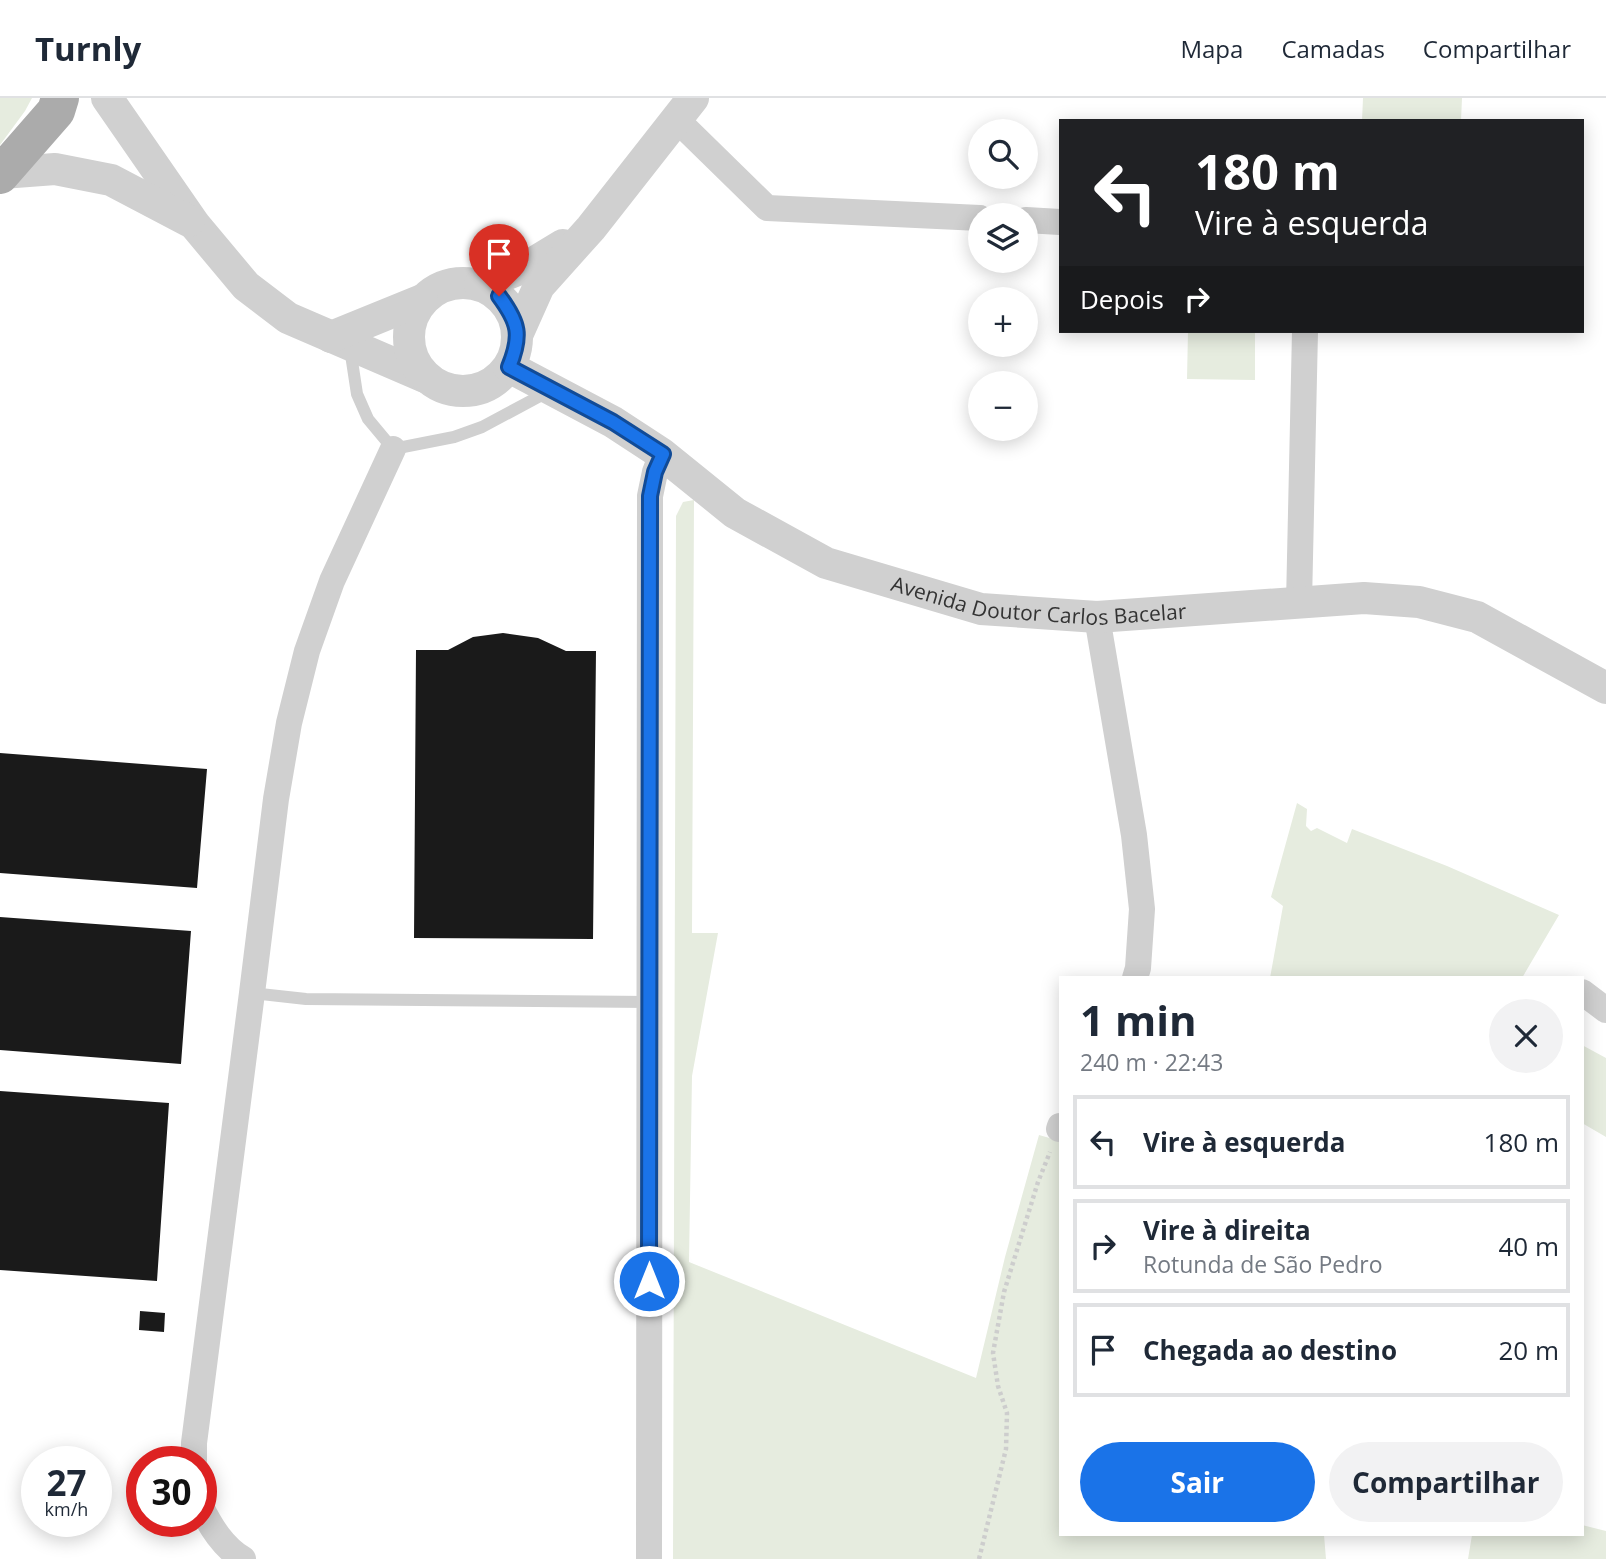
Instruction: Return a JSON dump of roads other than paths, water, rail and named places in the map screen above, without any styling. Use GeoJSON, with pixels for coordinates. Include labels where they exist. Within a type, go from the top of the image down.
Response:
{"type":"FeatureCollection","features":[{"type":"Feature","properties":{"kind":"main road"},"geometry":{"type":"LineString","coordinates":[[1,174],[56,111],[60,98]]}},
{"type":"Feature","properties":{"kind":"street"},"geometry":{"type":"LineString","coordinates":[[107,98],[195,225],[246,286],[288,318],[340,341],[425,377],[441,388],[460,393],[479,390],[496,381],[509,367],[516,351],[517,333],[511,313],[499,296],[480,285],[465,283],[449,284],[435,290],[422,300],[340,341]]}},
{"type":"Feature","properties":{"kind":"street"},"geometry":{"type":"LineString","coordinates":[[517,333],[539,286],[591,228],[685,108],[766,208],[968,217]]}},
{"type":"Feature","properties":{"kind":"street"},"geometry":{"type":"LineString","coordinates":[[1,174],[55,169],[111,180],[195,225]]}},
{"type":"Feature","properties":{"kind":"street"},"geometry":{"type":"LineString","coordinates":[[1038,221],[1059,222]]}},
{"type":"Feature","properties":{"kind":"street"},"geometry":{"type":"LineString","coordinates":[[480,285],[530,265],[591,228]]}},
{"type":"Feature","properties":{"kind":"street"},"geometry":{"type":"LineString","coordinates":[[422,300],[411,319],[408,340],[413,360],[425,377]]}},
{"type":"Feature","properties":{"kind":"street"},"geometry":{"type":"LineString","coordinates":[[1299,603],[1305,333]]}},
{"type":"Feature","properties":{"kind":"street","name":"Avenida Doutor Carlos Bacelar"},"geometry":{"type":"LineString","coordinates":[[509,367],[613,422],[663,454],[735,513],[826,563],[981,609],[1097,617],[1364,598],[1419,602],[1477,617],[1606,688]]}},
{"type":"Feature","properties":{"kind":"street"},"geometry":{"type":"LineString","coordinates":[[194,1446],[276,799],[289,723],[307,651],[332,581],[393,449]]}},
{"type":"Feature","properties":{"kind":"street"},"geometry":{"type":"LineString","coordinates":[[649,1559],[650,496],[655,472],[663,454]]}},
{"type":"Feature","properties":{"kind":"street"},"geometry":{"type":"LineString","coordinates":[[1097,617],[1134,835],[1142,909],[1136,976]]}},
{"type":"Feature","properties":{"kind":"street"},"geometry":{"type":"LineString","coordinates":[[1584,994],[1606,1010]]}},
{"type":"Feature","properties":{"kind":"street"},"geometry":{"type":"LineString","coordinates":[[217,1534],[233,1553],[243,1559]]}},
{"type":"Feature","properties":{"kind":"lane"},"geometry":{"type":"LineString","coordinates":[[340,341],[362,407],[368,419],[393,449],[454,437],[482,427],[540,396]]}},
{"type":"Feature","properties":{"kind":"lane"},"geometry":{"type":"LineString","coordinates":[[252,993],[306,999],[649,1002]]}}]}
